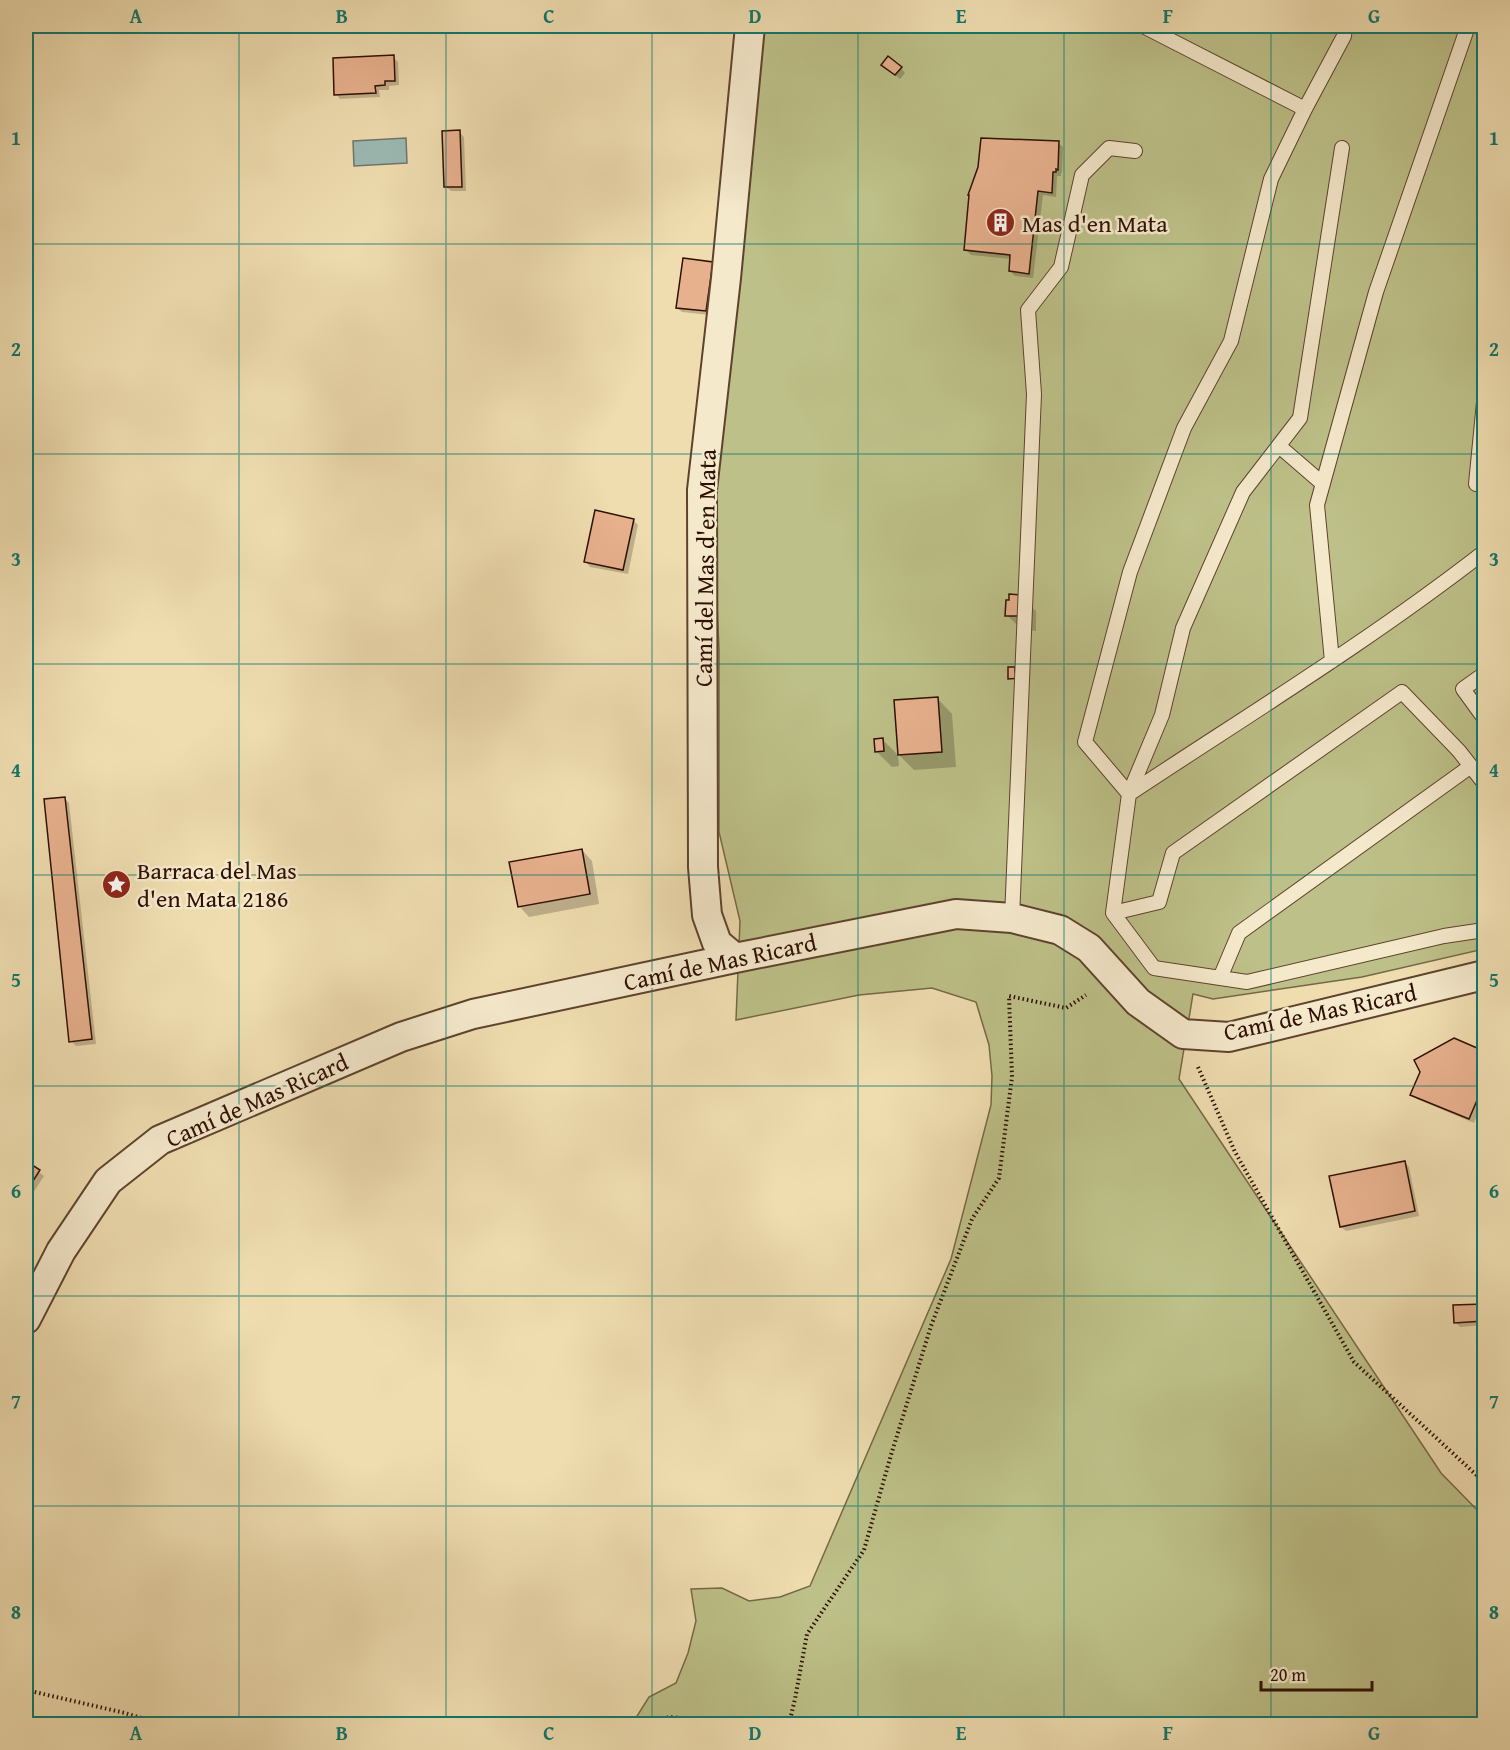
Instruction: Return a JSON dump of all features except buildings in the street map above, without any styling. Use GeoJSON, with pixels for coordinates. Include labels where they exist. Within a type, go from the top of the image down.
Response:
{"type":"FeatureCollection","features":[{"type":"Feature","properties":{"kind":"street","name":"Camí del Mas d'en Mata"},"geometry":{"type":"LineString","coordinates":[[735,957],[717,943],[707,915],[703,867],[702,490],[726,278],[750,26]]}},
{"type":"Feature","properties":{"kind":"street","name":"Camí de Mas Ricard"},"geometry":{"type":"LineString","coordinates":[[26,1319],[61,1251],[108,1181],[160,1140],[401,1037],[473,1014],[735,957],[956,914],[1012,918],[1060,930],[1089,948],[1138,1002],[1183,1034],[1229,1036],[1485,975]]}},
{"type":"Feature","properties":{"kind":"lane"},"geometry":{"type":"LineString","coordinates":[[1143,26],[1305,109]]}},
{"type":"Feature","properties":{"kind":"lane"},"geometry":{"type":"LineString","coordinates":[[1129,794],[1085,742],[1130,573],[1184,428],[1231,341],[1271,179],[1344,36],[1345,26]]}},
{"type":"Feature","properties":{"kind":"lane"},"geometry":{"type":"LineString","coordinates":[[1332,661],[1317,505],[1376,292],[1468,26]]}},
{"type":"Feature","properties":{"kind":"lane"},"geometry":{"type":"LineString","coordinates":[[1012,918],[1034,394],[1028,310],[1061,267],[1082,175],[1109,148],[1135,151]]}},
{"type":"Feature","properties":{"kind":"lane"},"geometry":{"type":"LineString","coordinates":[[1342,148],[1300,418],[1243,492],[1183,628],[1162,715],[1129,794],[1113,913],[1154,968],[1247,982],[1444,936],[1485,930]]}},
{"type":"Feature","properties":{"kind":"lane"},"geometry":{"type":"LineString","coordinates":[[1476,484],[1485,402]]}},
{"type":"Feature","properties":{"kind":"lane"},"geometry":{"type":"LineString","coordinates":[[1279,446],[1323,484]]}},
{"type":"Feature","properties":{"kind":"lane"},"geometry":{"type":"LineString","coordinates":[[1129,794],[1332,661],[1485,552]]}},
{"type":"Feature","properties":{"kind":"lane"},"geometry":{"type":"LineString","coordinates":[[1485,674],[1463,689],[1485,718]]}},
{"type":"Feature","properties":{"kind":"lane"},"geometry":{"type":"LineString","coordinates":[[1113,913],[1159,902],[1173,853],[1402,692],[1459,751],[1485,783]]}},
{"type":"Feature","properties":{"kind":"lane"},"geometry":{"type":"LineString","coordinates":[[1220,978],[1239,933],[1471,766]]}},
{"type":"Feature","properties":{"kind":"path"},"geometry":{"type":"LineString","coordinates":[[789,1725],[807,1634],[864,1550],[931,1326],[972,1219],[999,1178],[1012,1077],[1009,996],[1066,1008],[1114,976]]}},
{"type":"Feature","properties":{"kind":"path"},"geometry":{"type":"LineString","coordinates":[[1183,1034],[1235,1152],[1354,1362],[1485,1482]]}},
{"type":"Feature","properties":{"kind":"path"},"geometry":{"type":"LineString","coordinates":[[26,1690],[126,1713],[161,1725]]}},
{"type":"Feature","properties":{"kind":"path"},"geometry":{"type":"LineString","coordinates":[[604,1725],[674,1717],[701,1725]]}},
{"type":"Feature","properties":{"kind":"green space"},"geometry":{"type":"Polygon","coordinates":[[[759,26],[1484,26],[1484,949],[1362,977],[1213,999],[1193,994],[1179,1079],[1441,1473],[1484,1517],[1484,1724],[632,1724],[649,1697],[676,1683],[688,1653],[696,1621],[691,1589],[722,1588],[749,1601],[780,1597],[810,1586],[951,1259],[991,1105],[992,1076],[989,1045],[976,1002],[932,988],[859,995],[736,1020],[740,921],[719,832],[719,649],[711,474],[759,26]]]}},
{"type":"Feature","properties":{"kind":"water"},"geometry":{"type":"Polygon","coordinates":[[[406,138],[407,163],[354,166],[353,141],[406,138]]]}},
{"type":"Feature","properties":{"kind":"place","name":"Mas d'en Mata"},"geometry":{"type":"Point","coordinates":[1001,223]}},
{"type":"Feature","properties":{"kind":"place","name":"Barraca del Mas d'en Mata 2186"},"geometry":{"type":"Point","coordinates":[116,884]}}]}
